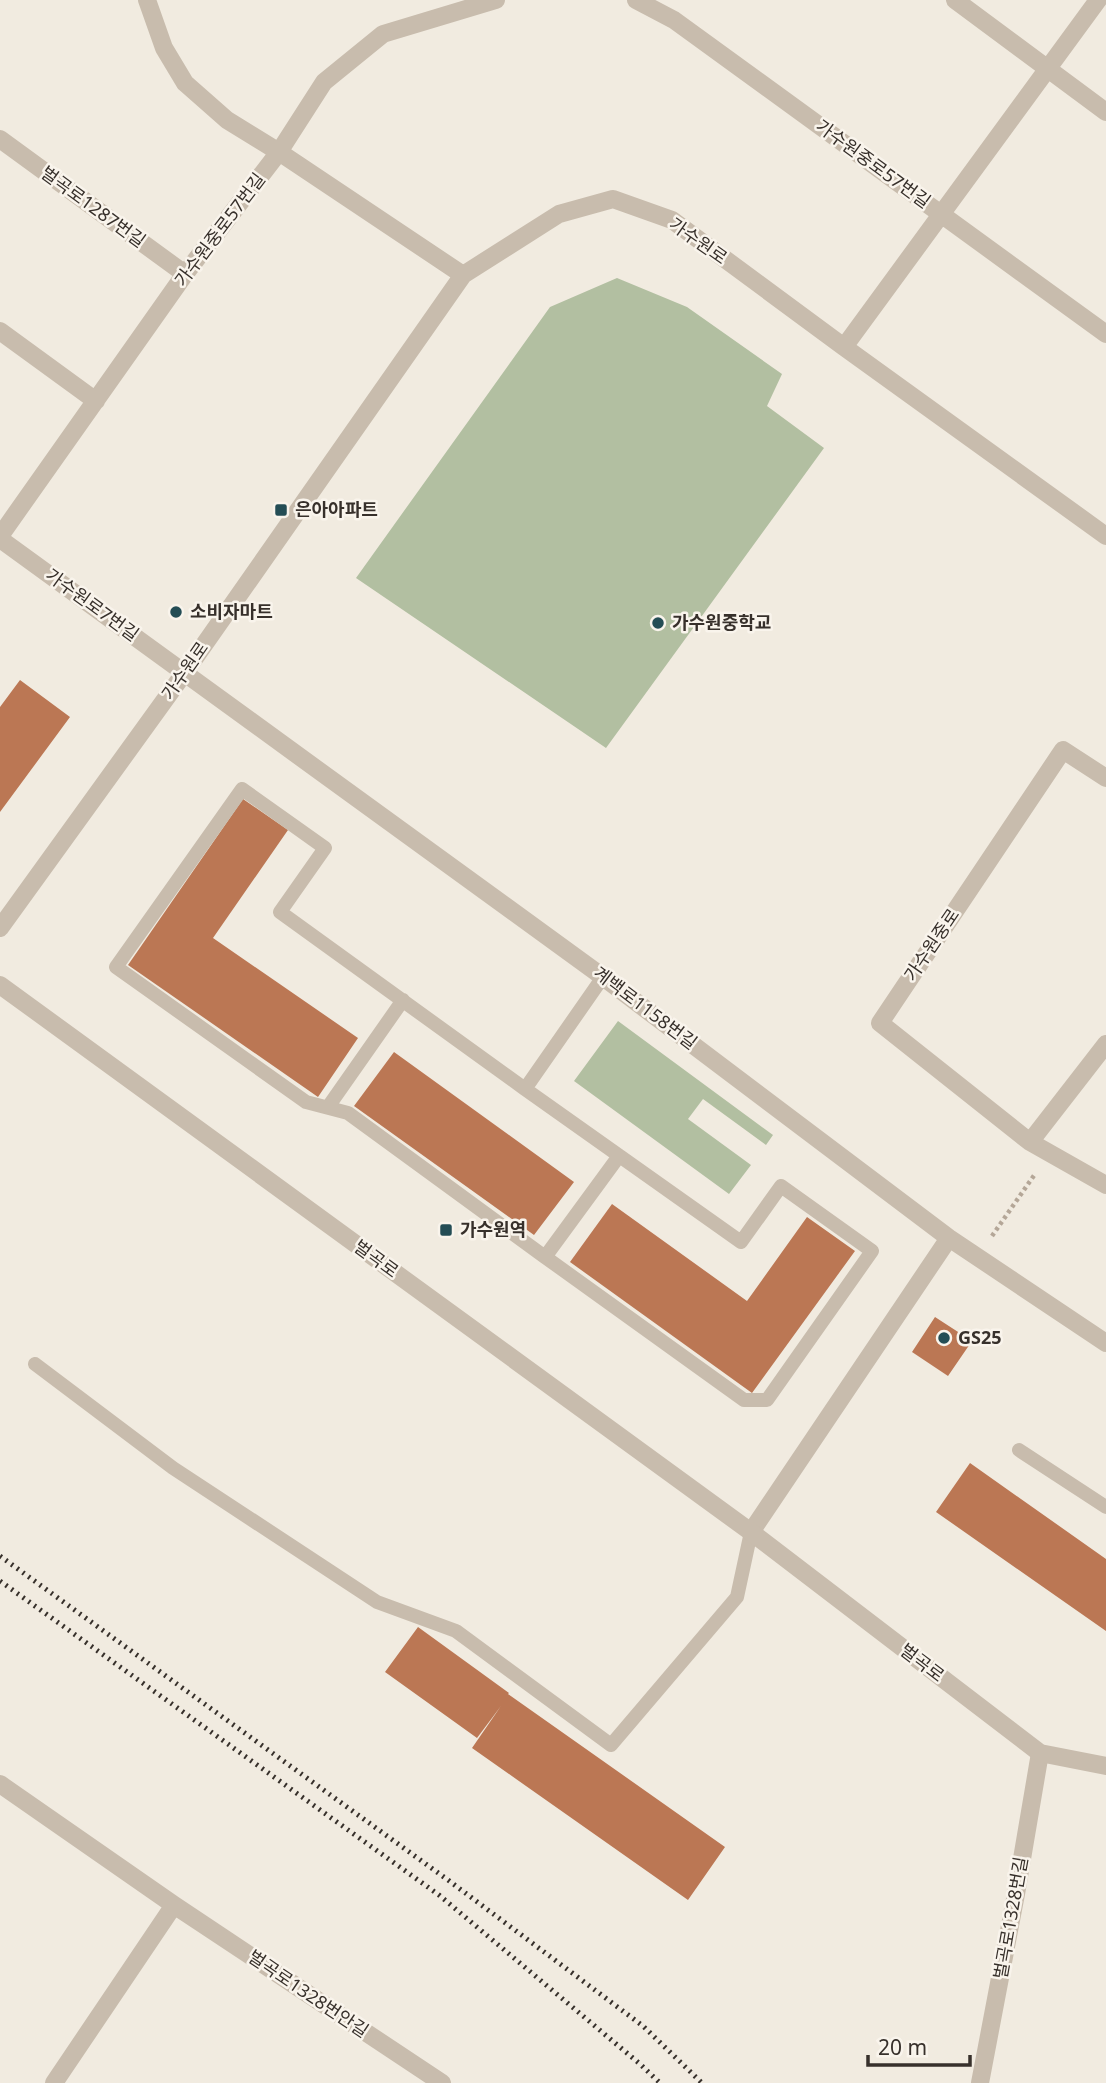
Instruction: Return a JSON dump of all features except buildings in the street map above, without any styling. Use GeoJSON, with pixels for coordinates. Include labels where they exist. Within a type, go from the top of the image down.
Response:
{"type":"FeatureCollection","features":[{"type":"Feature","properties":{"kind":"street"},"geometry":{"type":"LineString","coordinates":[[147,0],[164,48],[185,83],[227,120],[463,275]]}},
{"type":"Feature","properties":{"kind":"street","name":"가수원중로57번길"},"geometry":{"type":"LineString","coordinates":[[0,537],[185,274],[279,152],[324,82],[383,34],[496,0]]}},
{"type":"Feature","properties":{"kind":"street","name":"가수원중로57번길"},"geometry":{"type":"LineString","coordinates":[[636,0],[674,20],[1106,334]]}},
{"type":"Feature","properties":{"kind":"street"},"geometry":{"type":"LineString","coordinates":[[955,0],[1106,112]]}},
{"type":"Feature","properties":{"kind":"street"},"geometry":{"type":"LineString","coordinates":[[844,347],[1098,0]]}},
{"type":"Feature","properties":{"kind":"street","name":"벌곡로1287번길"},"geometry":{"type":"LineString","coordinates":[[0,139],[185,274]]}},
{"type":"Feature","properties":{"kind":"street","name":"가수원로"},"geometry":{"type":"LineString","coordinates":[[0,928],[185,672],[463,275],[559,215],[613,199],[672,220],[1106,536]]}},
{"type":"Feature","properties":{"kind":"street"},"geometry":{"type":"LineString","coordinates":[[0,331],[96,401]]}},
{"type":"Feature","properties":{"kind":"street","name":"가수원로7번길"},"geometry":{"type":"LineString","coordinates":[[0,537],[185,672]]}},
{"type":"Feature","properties":{"kind":"street","name":"계백로1158번길"},"geometry":{"type":"LineString","coordinates":[[185,672],[603,977],[949,1238],[1106,1343]]}},
{"type":"Feature","properties":{"kind":"street","name":"가수원중로"},"geometry":{"type":"LineString","coordinates":[[1106,778],[1063,750],[880,1024],[1030,1142],[1106,1185]]}},
{"type":"Feature","properties":{"kind":"street","name":"벌곡로"},"geometry":{"type":"LineString","coordinates":[[0,985],[751,1532],[1040,1753],[1106,1766]]}},
{"type":"Feature","properties":{"kind":"street"},"geometry":{"type":"LineString","coordinates":[[1030,1142],[1106,1044]]}},
{"type":"Feature","properties":{"kind":"street"},"geometry":{"type":"LineString","coordinates":[[751,1532],[949,1238]]}},
{"type":"Feature","properties":{"kind":"street","name":"벌곡로1328번길"},"geometry":{"type":"LineString","coordinates":[[980,2083],[1040,1753]]}},
{"type":"Feature","properties":{"kind":"street","name":"벌곡로1328번안길"},"geometry":{"type":"LineString","coordinates":[[0,1784],[174,1905],[442,2083]]}},
{"type":"Feature","properties":{"kind":"street"},"geometry":{"type":"LineString","coordinates":[[54,2083],[174,1905]]}},
{"type":"Feature","properties":{"kind":"lane"},"geometry":{"type":"LineString","coordinates":[[242,789],[325,848],[280,912],[525,1089],[741,1242],[781,1186],[872,1251],[767,1400],[744,1400],[348,1112],[306,1102],[116,967],[242,789]]}},
{"type":"Feature","properties":{"kind":"lane"},"geometry":{"type":"LineString","coordinates":[[525,1089],[603,977]]}},
{"type":"Feature","properties":{"kind":"lane"},"geometry":{"type":"LineString","coordinates":[[328,1107],[403,1000]]}},
{"type":"Feature","properties":{"kind":"lane"},"geometry":{"type":"LineString","coordinates":[[545,1257],[619,1156]]}},
{"type":"Feature","properties":{"kind":"lane"},"geometry":{"type":"LineString","coordinates":[[35,1364],[173,1468],[377,1602],[456,1631],[611,1745],[737,1597],[751,1532]]}},
{"type":"Feature","properties":{"kind":"lane"},"geometry":{"type":"LineString","coordinates":[[1020,1450],[1106,1507]]}},
{"type":"Feature","properties":{"kind":"path"},"geometry":{"type":"LineString","coordinates":[[977,1257],[1049,1153]]}},
{"type":"Feature","properties":{"kind":"green space"},"geometry":{"type":"Polygon","coordinates":[[[617,278],[687,307],[782,374],[767,406],[824,448],[606,748],[356,578],[550,307],[617,278]]]}},
{"type":"Feature","properties":{"kind":"green space"},"geometry":{"type":"Polygon","coordinates":[[[618,1021],[773,1135],[766,1145],[703,1099],[688,1119],[751,1165],[729,1194],[574,1081],[618,1021]]]}},
{"type":"Feature","properties":{"kind":"railway"},"geometry":{"type":"LineString","coordinates":[[0,1556],[448,1880],[643,2026],[702,2083]]}},
{"type":"Feature","properties":{"kind":"railway"},"geometry":{"type":"LineString","coordinates":[[0,1581],[439,1895],[660,2083]]}},
{"type":"Feature","properties":{"kind":"place","name":"은아아파트"},"geometry":{"type":"Point","coordinates":[281,510]}},
{"type":"Feature","properties":{"kind":"place","name":"소비자마트"},"geometry":{"type":"Point","coordinates":[176,612]}},
{"type":"Feature","properties":{"kind":"place","name":"가수원중학교"},"geometry":{"type":"Point","coordinates":[658,623]}},
{"type":"Feature","properties":{"kind":"place","name":"가수원역"},"geometry":{"type":"Point","coordinates":[446,1230]}},
{"type":"Feature","properties":{"kind":"place","name":"GS25"},"geometry":{"type":"Point","coordinates":[944,1338]}}]}
